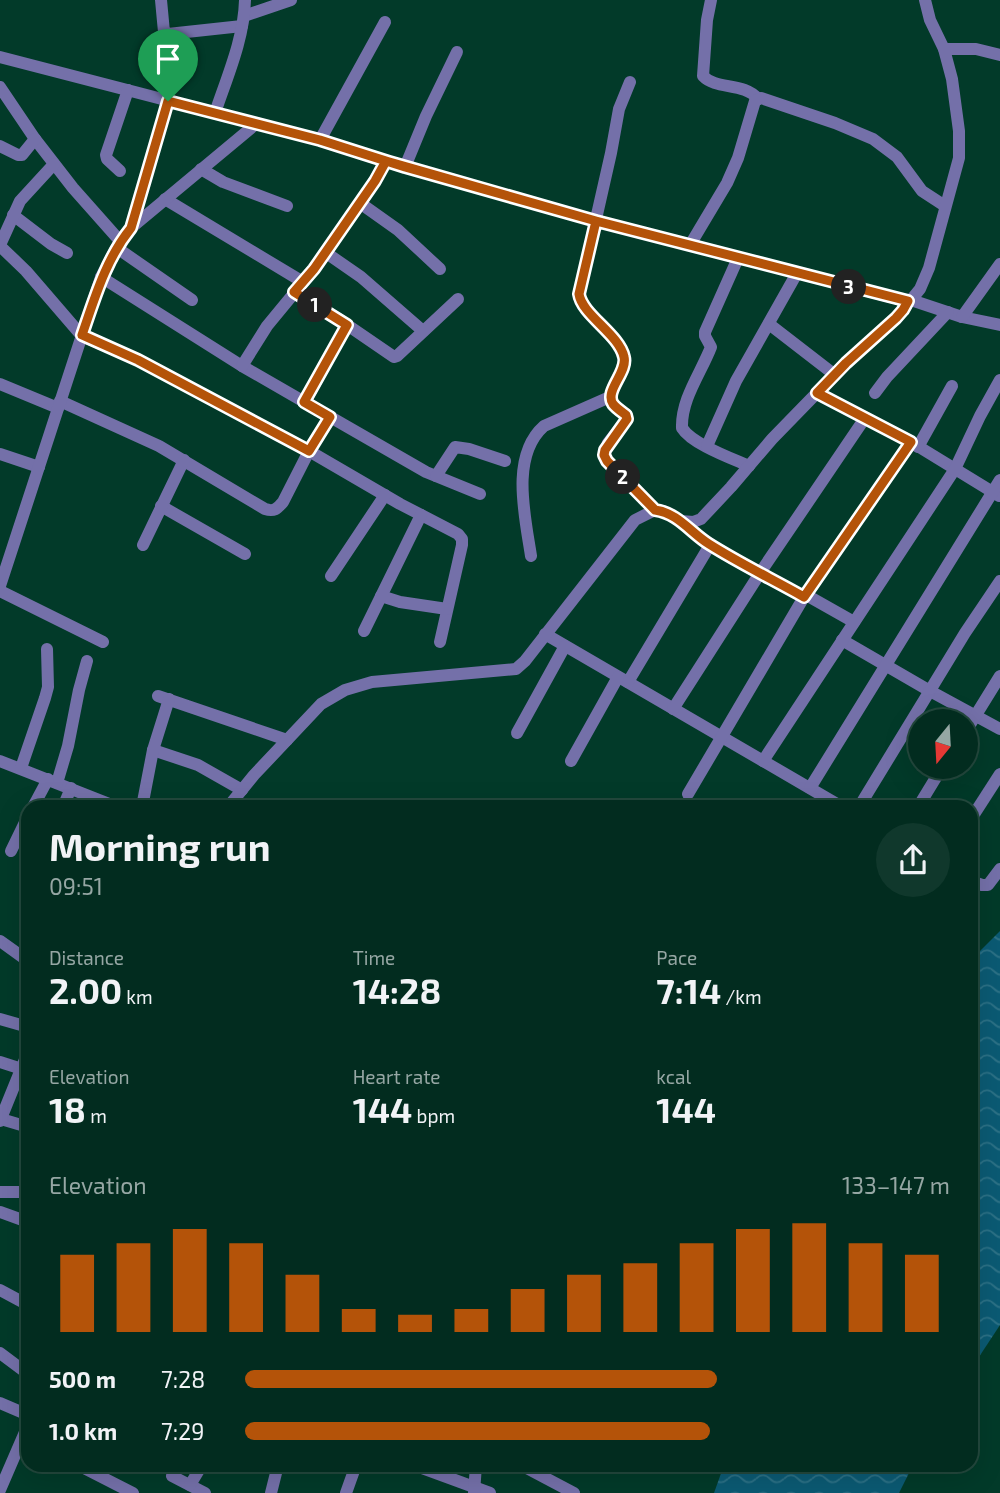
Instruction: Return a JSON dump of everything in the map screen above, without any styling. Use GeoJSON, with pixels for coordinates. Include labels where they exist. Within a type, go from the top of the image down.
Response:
{"type":"FeatureCollection","features":[{"type":"Feature","properties":{"kind":"street"},"geometry":{"type":"LineString","coordinates":[[161,0],[162,27],[168,34],[243,21],[291,0]]}},
{"type":"Feature","properties":{"kind":"street"},"geometry":{"type":"LineString","coordinates":[[215,113],[243,21],[244,0]]}},
{"type":"Feature","properties":{"kind":"street"},"geometry":{"type":"LineString","coordinates":[[711,0],[703,76],[708,81],[753,93],[758,99]]}},
{"type":"Feature","properties":{"kind":"street"},"geometry":{"type":"LineString","coordinates":[[681,521],[693,522],[701,519],[772,439],[896,318],[920,289],[929,268],[960,146],[952,79],[944,49],[930,20],[925,0]]}},
{"type":"Feature","properties":{"kind":"street"},"geometry":{"type":"LineString","coordinates":[[320,140],[384,22]]}},
{"type":"Feature","properties":{"kind":"street"},"geometry":{"type":"LineString","coordinates":[[944,49],[976,49],[1000,55]]}},
{"type":"Feature","properties":{"kind":"street"},"geometry":{"type":"LineString","coordinates":[[405,167],[457,52]]}},
{"type":"Feature","properties":{"kind":"street"},"geometry":{"type":"LineString","coordinates":[[0,57],[320,140],[596,221],[1000,325]]}},
{"type":"Feature","properties":{"kind":"street"},"geometry":{"type":"LineString","coordinates":[[630,82],[619,109],[579,294],[582,305],[624,354],[624,367],[614,386],[611,401],[627,419],[608,443],[604,455],[655,510]]}},
{"type":"Feature","properties":{"kind":"street"},"geometry":{"type":"LineString","coordinates":[[0,87],[54,164],[118,244],[192,300]]}},
{"type":"Feature","properties":{"kind":"street"},"geometry":{"type":"LineString","coordinates":[[120,171],[106,155],[128,90]]}},
{"type":"Feature","properties":{"kind":"street"},"geometry":{"type":"LineString","coordinates":[[690,245],[727,183],[738,158],[755,101],[758,99],[767,99],[873,139],[897,157],[922,191],[945,206]]}},
{"type":"Feature","properties":{"kind":"street"},"geometry":{"type":"LineString","coordinates":[[131,228],[168,101]]}},
{"type":"Feature","properties":{"kind":"street"},"geometry":{"type":"LineString","coordinates":[[103,642],[0,588],[101,277],[118,244],[131,228],[257,123]]}},
{"type":"Feature","properties":{"kind":"street"},"geometry":{"type":"LineString","coordinates":[[0,146],[22,155],[36,139]]}},
{"type":"Feature","properties":{"kind":"street"},"geometry":{"type":"LineString","coordinates":[[242,366],[267,326],[326,252],[386,161]]}},
{"type":"Feature","properties":{"kind":"street"},"geometry":{"type":"LineString","coordinates":[[54,164],[20,201],[0,246],[26,271],[82,335],[138,360],[458,534],[462,545],[439,642]]}},
{"type":"Feature","properties":{"kind":"street"},"geometry":{"type":"LineString","coordinates":[[201,169],[223,182],[287,206]]}},
{"type":"Feature","properties":{"kind":"street"},"geometry":{"type":"LineString","coordinates":[[165,199],[299,287],[347,325],[394,357],[458,299]]}},
{"type":"Feature","properties":{"kind":"street"},"geometry":{"type":"LineString","coordinates":[[360,203],[398,230],[440,269]]}},
{"type":"Feature","properties":{"kind":"street"},"geometry":{"type":"LineString","coordinates":[[13,215],[67,253]]}},
{"type":"Feature","properties":{"kind":"street"},"geometry":{"type":"LineString","coordinates":[[326,252],[361,277],[423,331]]}},
{"type":"Feature","properties":{"kind":"street"},"geometry":{"type":"LineString","coordinates":[[738,258],[705,332],[711,347],[686,406],[682,428],[685,433],[707,446],[749,466]]}},
{"type":"Feature","properties":{"kind":"street"},"geometry":{"type":"LineString","coordinates":[[962,317],[1000,264]]}},
{"type":"Feature","properties":{"kind":"street"},"geometry":{"type":"LineString","coordinates":[[707,446],[736,381],[797,273]]}},
{"type":"Feature","properties":{"kind":"street"},"geometry":{"type":"LineString","coordinates":[[101,277],[242,366],[330,417],[436,476],[481,494]]}},
{"type":"Feature","properties":{"kind":"street"},"geometry":{"type":"LineString","coordinates":[[875,393],[948,312]]}},
{"type":"Feature","properties":{"kind":"street"},"geometry":{"type":"LineString","coordinates":[[769,324],[835,375]]}},
{"type":"Feature","properties":{"kind":"street"},"geometry":{"type":"LineString","coordinates":[[304,402],[347,325]]}},
{"type":"Feature","properties":{"kind":"street"},"geometry":{"type":"LineString","coordinates":[[763,761],[955,469],[1000,380]]}},
{"type":"Feature","properties":{"kind":"street"},"geometry":{"type":"LineString","coordinates":[[0,384],[159,446],[271,511],[283,502],[330,417]]}},
{"type":"Feature","properties":{"kind":"street"},"geometry":{"type":"LineString","coordinates":[[688,794],[804,597],[914,445],[952,386]]}},
{"type":"Feature","properties":{"kind":"street"},"geometry":{"type":"LineString","coordinates":[[817,393],[914,445],[996,494]]}},
{"type":"Feature","properties":{"kind":"street"},"geometry":{"type":"LineString","coordinates":[[531,556],[522,498],[530,441],[544,426],[612,397]]}},
{"type":"Feature","properties":{"kind":"street"},"geometry":{"type":"LineString","coordinates":[[673,709],[760,573],[865,418]]}},
{"type":"Feature","properties":{"kind":"street"},"geometry":{"type":"LineString","coordinates":[[436,476],[455,447],[505,461]]}},
{"type":"Feature","properties":{"kind":"street"},"geometry":{"type":"LineString","coordinates":[[1,457],[39,467]]}},
{"type":"Feature","properties":{"kind":"street"},"geometry":{"type":"LineString","coordinates":[[143,545],[184,460]]}},
{"type":"Feature","properties":{"kind":"street"},"geometry":{"type":"LineString","coordinates":[[810,788],[996,494],[1000,480]]}},
{"type":"Feature","properties":{"kind":"street"},"geometry":{"type":"LineString","coordinates":[[331,576],[385,495]]}},
{"type":"Feature","properties":{"kind":"street"},"geometry":{"type":"LineString","coordinates":[[161,506],[245,554]]}},
{"type":"Feature","properties":{"kind":"street"},"geometry":{"type":"LineString","coordinates":[[234,800],[321,704],[345,690],[372,682],[516,669],[525,662],[635,520],[655,510],[663,511],[681,521],[710,545],[854,622]]}},
{"type":"Feature","properties":{"kind":"street"},"geometry":{"type":"LineString","coordinates":[[364,631],[421,515]]}},
{"type":"Feature","properties":{"kind":"street"},"geometry":{"type":"LineString","coordinates":[[570,761],[710,545]]}},
{"type":"Feature","properties":{"kind":"street"},"geometry":{"type":"LineString","coordinates":[[863,800],[1000,581]]}},
{"type":"Feature","properties":{"kind":"street"},"geometry":{"type":"LineString","coordinates":[[382,596],[400,602],[447,609]]}},
{"type":"Feature","properties":{"kind":"street"},"geometry":{"type":"LineString","coordinates":[[545,634],[810,788],[821,800]]}},
{"type":"Feature","properties":{"kind":"street"},"geometry":{"type":"LineString","coordinates":[[842,640],[963,709]]}},
{"type":"Feature","properties":{"kind":"street"},"geometry":{"type":"LineString","coordinates":[[517,733],[565,646]]}},
{"type":"Feature","properties":{"kind":"street"},"geometry":{"type":"LineString","coordinates":[[20,768],[48,687],[47,649]]}},
{"type":"Feature","properties":{"kind":"street"},"geometry":{"type":"LineString","coordinates":[[38,800],[52,781],[68,746],[87,661]]}},
{"type":"Feature","properties":{"kind":"street"},"geometry":{"type":"LineString","coordinates":[[978,713],[1000,676]]}},
{"type":"Feature","properties":{"kind":"street"},"geometry":{"type":"LineString","coordinates":[[143,800],[164,697],[287,740]]}},
{"type":"Feature","properties":{"kind":"street"},"geometry":{"type":"LineString","coordinates":[[978,717],[1000,729]]}},
{"type":"Feature","properties":{"kind":"street"},"geometry":{"type":"LineString","coordinates":[[153,750],[204,768],[242,790]]}},
{"type":"Feature","properties":{"kind":"street"},"geometry":{"type":"LineString","coordinates":[[0,761],[100,800]]}},
{"type":"Feature","properties":{"kind":"street"},"geometry":{"type":"LineString","coordinates":[[978,808],[1000,774]]}},
{"type":"Feature","properties":{"kind":"street"},"geometry":{"type":"LineString","coordinates":[[922,800],[935,779]]}},
{"type":"Feature","properties":{"kind":"street"},"geometry":{"type":"LineString","coordinates":[[66,800],[71,788]]}},
{"type":"Feature","properties":{"kind":"street"},"geometry":{"type":"LineString","coordinates":[[11,851],[21,830]]}},
{"type":"Feature","properties":{"kind":"street"},"geometry":{"type":"LineString","coordinates":[[978,884],[988,885],[1000,869]]}},
{"type":"Feature","properties":{"kind":"street"},"geometry":{"type":"LineString","coordinates":[[0,941],[21,956]]}},
{"type":"Feature","properties":{"kind":"street"},"geometry":{"type":"LineString","coordinates":[[0,1019],[21,1025]]}},
{"type":"Feature","properties":{"kind":"street"},"geometry":{"type":"LineString","coordinates":[[0,1062],[21,1068]]}},
{"type":"Feature","properties":{"kind":"street"},"geometry":{"type":"LineString","coordinates":[[21,1077],[1,1116],[21,1124]]}},
{"type":"Feature","properties":{"kind":"street"},"geometry":{"type":"LineString","coordinates":[[0,1192],[21,1192]]}},
{"type":"Feature","properties":{"kind":"street"},"geometry":{"type":"LineString","coordinates":[[0,1212],[21,1220]]}},
{"type":"Feature","properties":{"kind":"street"},"geometry":{"type":"LineString","coordinates":[[0,1290],[21,1301]]}},
{"type":"Feature","properties":{"kind":"street"},"geometry":{"type":"LineString","coordinates":[[0,1353],[21,1369]]}},
{"type":"Feature","properties":{"kind":"street"},"geometry":{"type":"LineString","coordinates":[[0,1403],[21,1412]]}},
{"type":"Feature","properties":{"kind":"street"},"geometry":{"type":"LineString","coordinates":[[0,1490],[21,1441]]}},
{"type":"Feature","properties":{"kind":"street"},"geometry":{"type":"LineString","coordinates":[[92,1472],[133,1493]]}},
{"type":"Feature","properties":{"kind":"street"},"geometry":{"type":"LineString","coordinates":[[190,1485],[197,1472]]}},
{"type":"Feature","properties":{"kind":"street"},"geometry":{"type":"LineString","coordinates":[[271,1493],[276,1472]]}},
{"type":"Feature","properties":{"kind":"street"},"geometry":{"type":"LineString","coordinates":[[351,1492],[355,1472]]}},
{"type":"Feature","properties":{"kind":"street"},"geometry":{"type":"LineString","coordinates":[[431,1472],[474,1490],[490,1493]]}},
{"type":"Feature","properties":{"kind":"street"},"geometry":{"type":"LineString","coordinates":[[474,1490],[476,1472]]}},
{"type":"Feature","properties":{"kind":"street"},"geometry":{"type":"LineString","coordinates":[[534,1472],[574,1493]]}},
{"type":"Feature","properties":{"kind":"street"},"geometry":{"type":"LineString","coordinates":[[172,1476],[205,1493]]}},
{"type":"Feature","properties":{"kind":"water"},"geometry":{"type":"Polygon","coordinates":[[[1000,931],[1000,1325],[978,1358],[978,953],[1000,931]]]}},
{"type":"Feature","properties":{"kind":"water"},"geometry":{"type":"Polygon","coordinates":[[[722,1472],[910,1472],[899,1493],[714,1493],[722,1472]]]}},
{"type":"Feature","properties":{"kind":"route"},"geometry":{"type":"LineString","coordinates":[[168,101],[131,228],[120,241],[101,277],[82,335],[138,360],[309,451],[330,417],[304,402],[347,325],[294,292],[314,269],[386,161],[405,167],[596,221],[579,299],[619,346],[625,361],[612,391],[611,401],[627,419],[608,443],[604,455],[607,461],[655,510],[663,511],[681,521],[710,545],[804,597],[911,442],[817,393],[896,318],[908,301],[596,221],[320,140],[168,101]]}}]}
